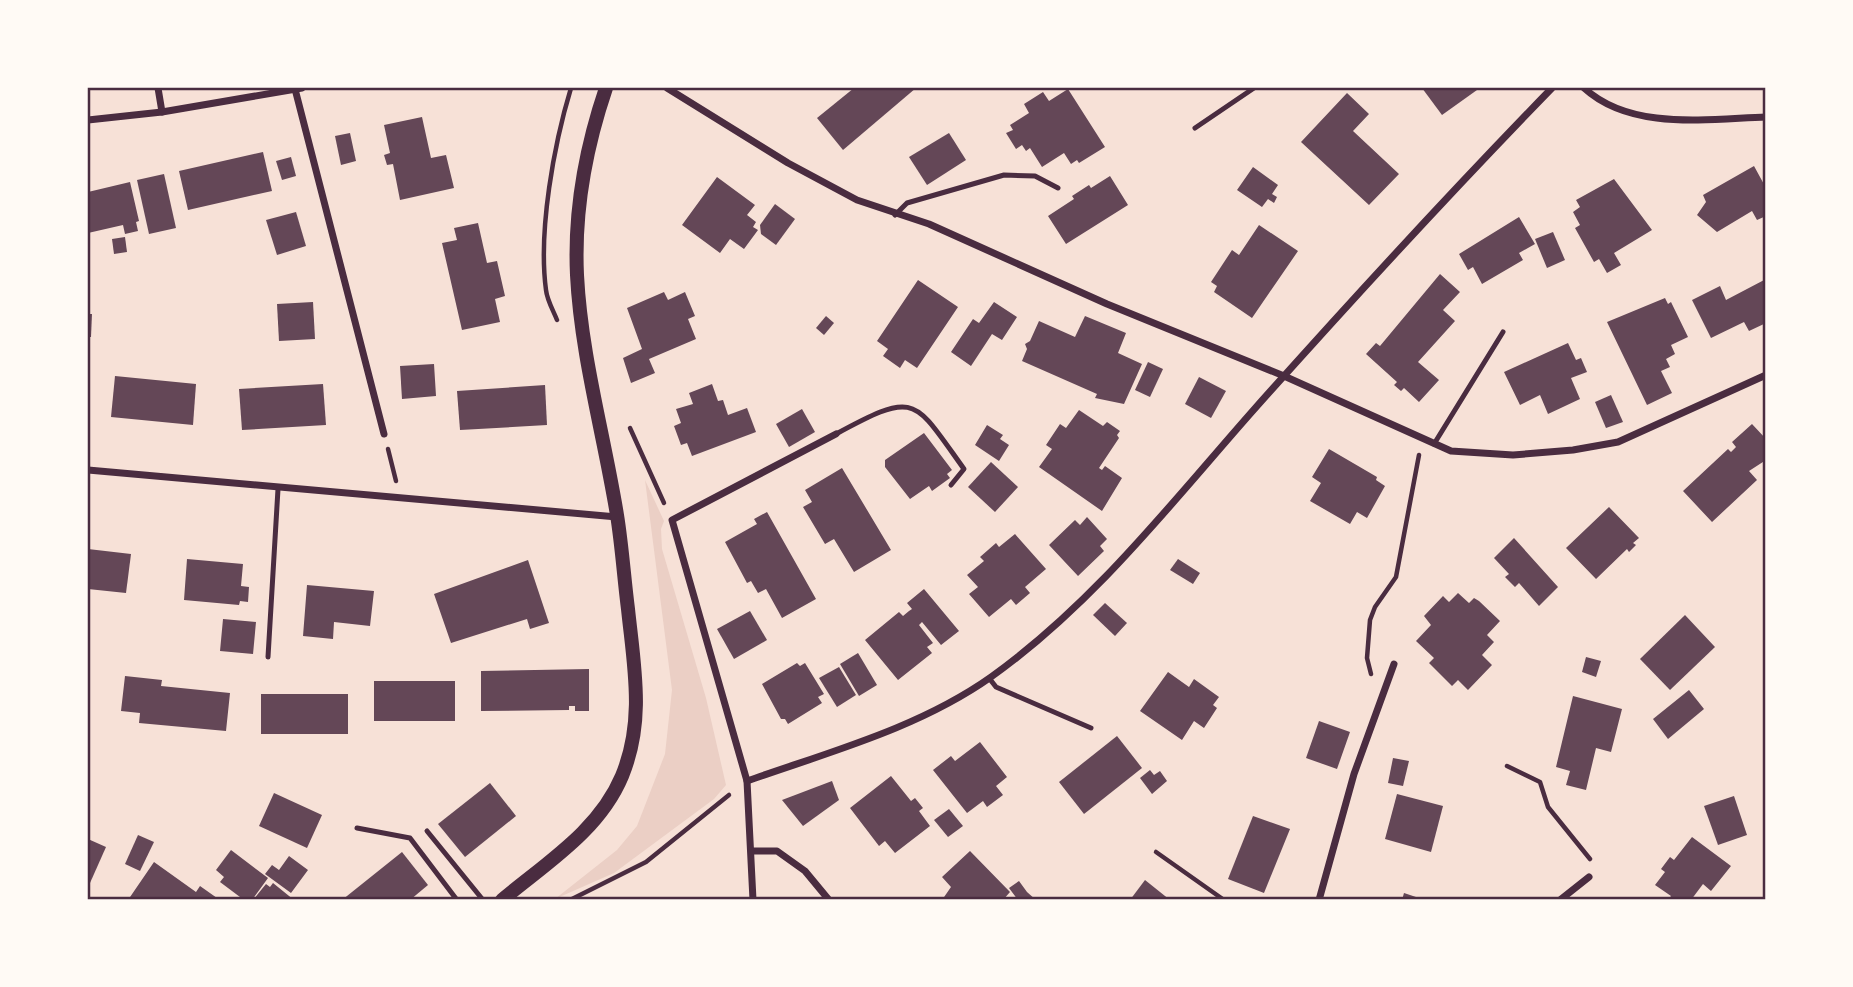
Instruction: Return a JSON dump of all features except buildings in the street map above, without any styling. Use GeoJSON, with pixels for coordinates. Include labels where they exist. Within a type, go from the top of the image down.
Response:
{"type":"FeatureCollection","features":[{"type":"Feature","properties":{"kind":"main road"},"geometry":{"type":"LineString","coordinates":[[502,900],[589,829],[621,778],[636,736],[635,679],[618,517],[587,356],[577,275],[578,215],[586,156],[606,88]]}},
{"type":"Feature","properties":{"kind":"street"},"geometry":{"type":"LineString","coordinates":[[158,88],[162,112]]}},
{"type":"Feature","properties":{"kind":"street"},"geometry":{"type":"LineString","coordinates":[[88,120],[162,112],[298,88],[384,435]]}},
{"type":"Feature","properties":{"kind":"street"},"geometry":{"type":"LineString","coordinates":[[667,88],[788,163],[857,200],[895,215],[929,224],[1107,304],[1284,376],[1451,451],[1513,455],[1573,450],[1618,442],[1766,375]]}},
{"type":"Feature","properties":{"kind":"street"},"geometry":{"type":"LineString","coordinates":[[747,781],[916,719],[989,678],[1046,634],[1098,585],[1284,376],[1552,88]]}},
{"type":"Feature","properties":{"kind":"street"},"geometry":{"type":"LineString","coordinates":[[1584,88],[1597,100],[1638,114],[1675,120],[1766,117]]}},
{"type":"Feature","properties":{"kind":"street"},"geometry":{"type":"LineString","coordinates":[[753,900],[747,781],[672,520],[836,434]]}},
{"type":"Feature","properties":{"kind":"street"},"geometry":{"type":"LineString","coordinates":[[88,470],[278,489],[618,517]]}},
{"type":"Feature","properties":{"kind":"street"},"geometry":{"type":"LineString","coordinates":[[1319,900],[1354,774],[1394,664]]}},
{"type":"Feature","properties":{"kind":"street"},"geometry":{"type":"LineString","coordinates":[[752,851],[777,851],[805,871],[829,900]]}},
{"type":"Feature","properties":{"kind":"street"},"geometry":{"type":"LineString","coordinates":[[1560,900],[1589,877]]}},
{"type":"Feature","properties":{"kind":"lane"},"geometry":{"type":"LineString","coordinates":[[1195,128],[1254,88]]}},
{"type":"Feature","properties":{"kind":"lane"},"geometry":{"type":"LineString","coordinates":[[895,215],[907,203],[1004,175],[1035,176],[1058,188]]}},
{"type":"Feature","properties":{"kind":"lane"},"geometry":{"type":"LineString","coordinates":[[1434,444],[1503,332]]}},
{"type":"Feature","properties":{"kind":"lane"},"geometry":{"type":"LineString","coordinates":[[836,434],[881,410],[901,405],[923,412],[964,469],[951,485]]}},
{"type":"Feature","properties":{"kind":"lane"},"geometry":{"type":"LineString","coordinates":[[268,657],[278,489]]}},
{"type":"Feature","properties":{"kind":"lane"},"geometry":{"type":"LineString","coordinates":[[989,678],[996,687],[1091,728]]}},
{"type":"Feature","properties":{"kind":"lane"},"geometry":{"type":"LineString","coordinates":[[358,828],[410,838],[457,900]]}},
{"type":"Feature","properties":{"kind":"lane"},"geometry":{"type":"LineString","coordinates":[[428,831],[483,900]]}},
{"type":"Feature","properties":{"kind":"path"},"geometry":{"type":"LineString","coordinates":[[559,324],[546,292],[544,238],[560,121],[571,88]]}},
{"type":"Feature","properties":{"kind":"path"},"geometry":{"type":"LineString","coordinates":[[630,428],[672,520]]}},
{"type":"Feature","properties":{"kind":"path"},"geometry":{"type":"LineString","coordinates":[[1385,691],[1370,672],[1367,658],[1370,620],[1375,607],[1396,577],[1420,454],[1434,444]]}},
{"type":"Feature","properties":{"kind":"path"},"geometry":{"type":"LineString","coordinates":[[390,456],[393,465]]}},
{"type":"Feature","properties":{"kind":"path"},"geometry":{"type":"LineString","coordinates":[[1507,766],[1540,782],[1548,807],[1590,858],[1589,877]]}},
{"type":"Feature","properties":{"kind":"path"},"geometry":{"type":"LineString","coordinates":[[570,900],[646,862],[747,781]]}},
{"type":"Feature","properties":{"kind":"path"},"geometry":{"type":"LineString","coordinates":[[1156,852],[1224,900]]}},
{"type":"Feature","properties":{"kind":"shaded area"},"geometry":{"type":"Polygon","coordinates":[[[645,480],[664,521],[661,529],[662,549],[706,698],[726,785],[714,799],[614,873],[555,899],[617,850],[637,826],[665,754],[672,690],[645,480]]]}}]}
